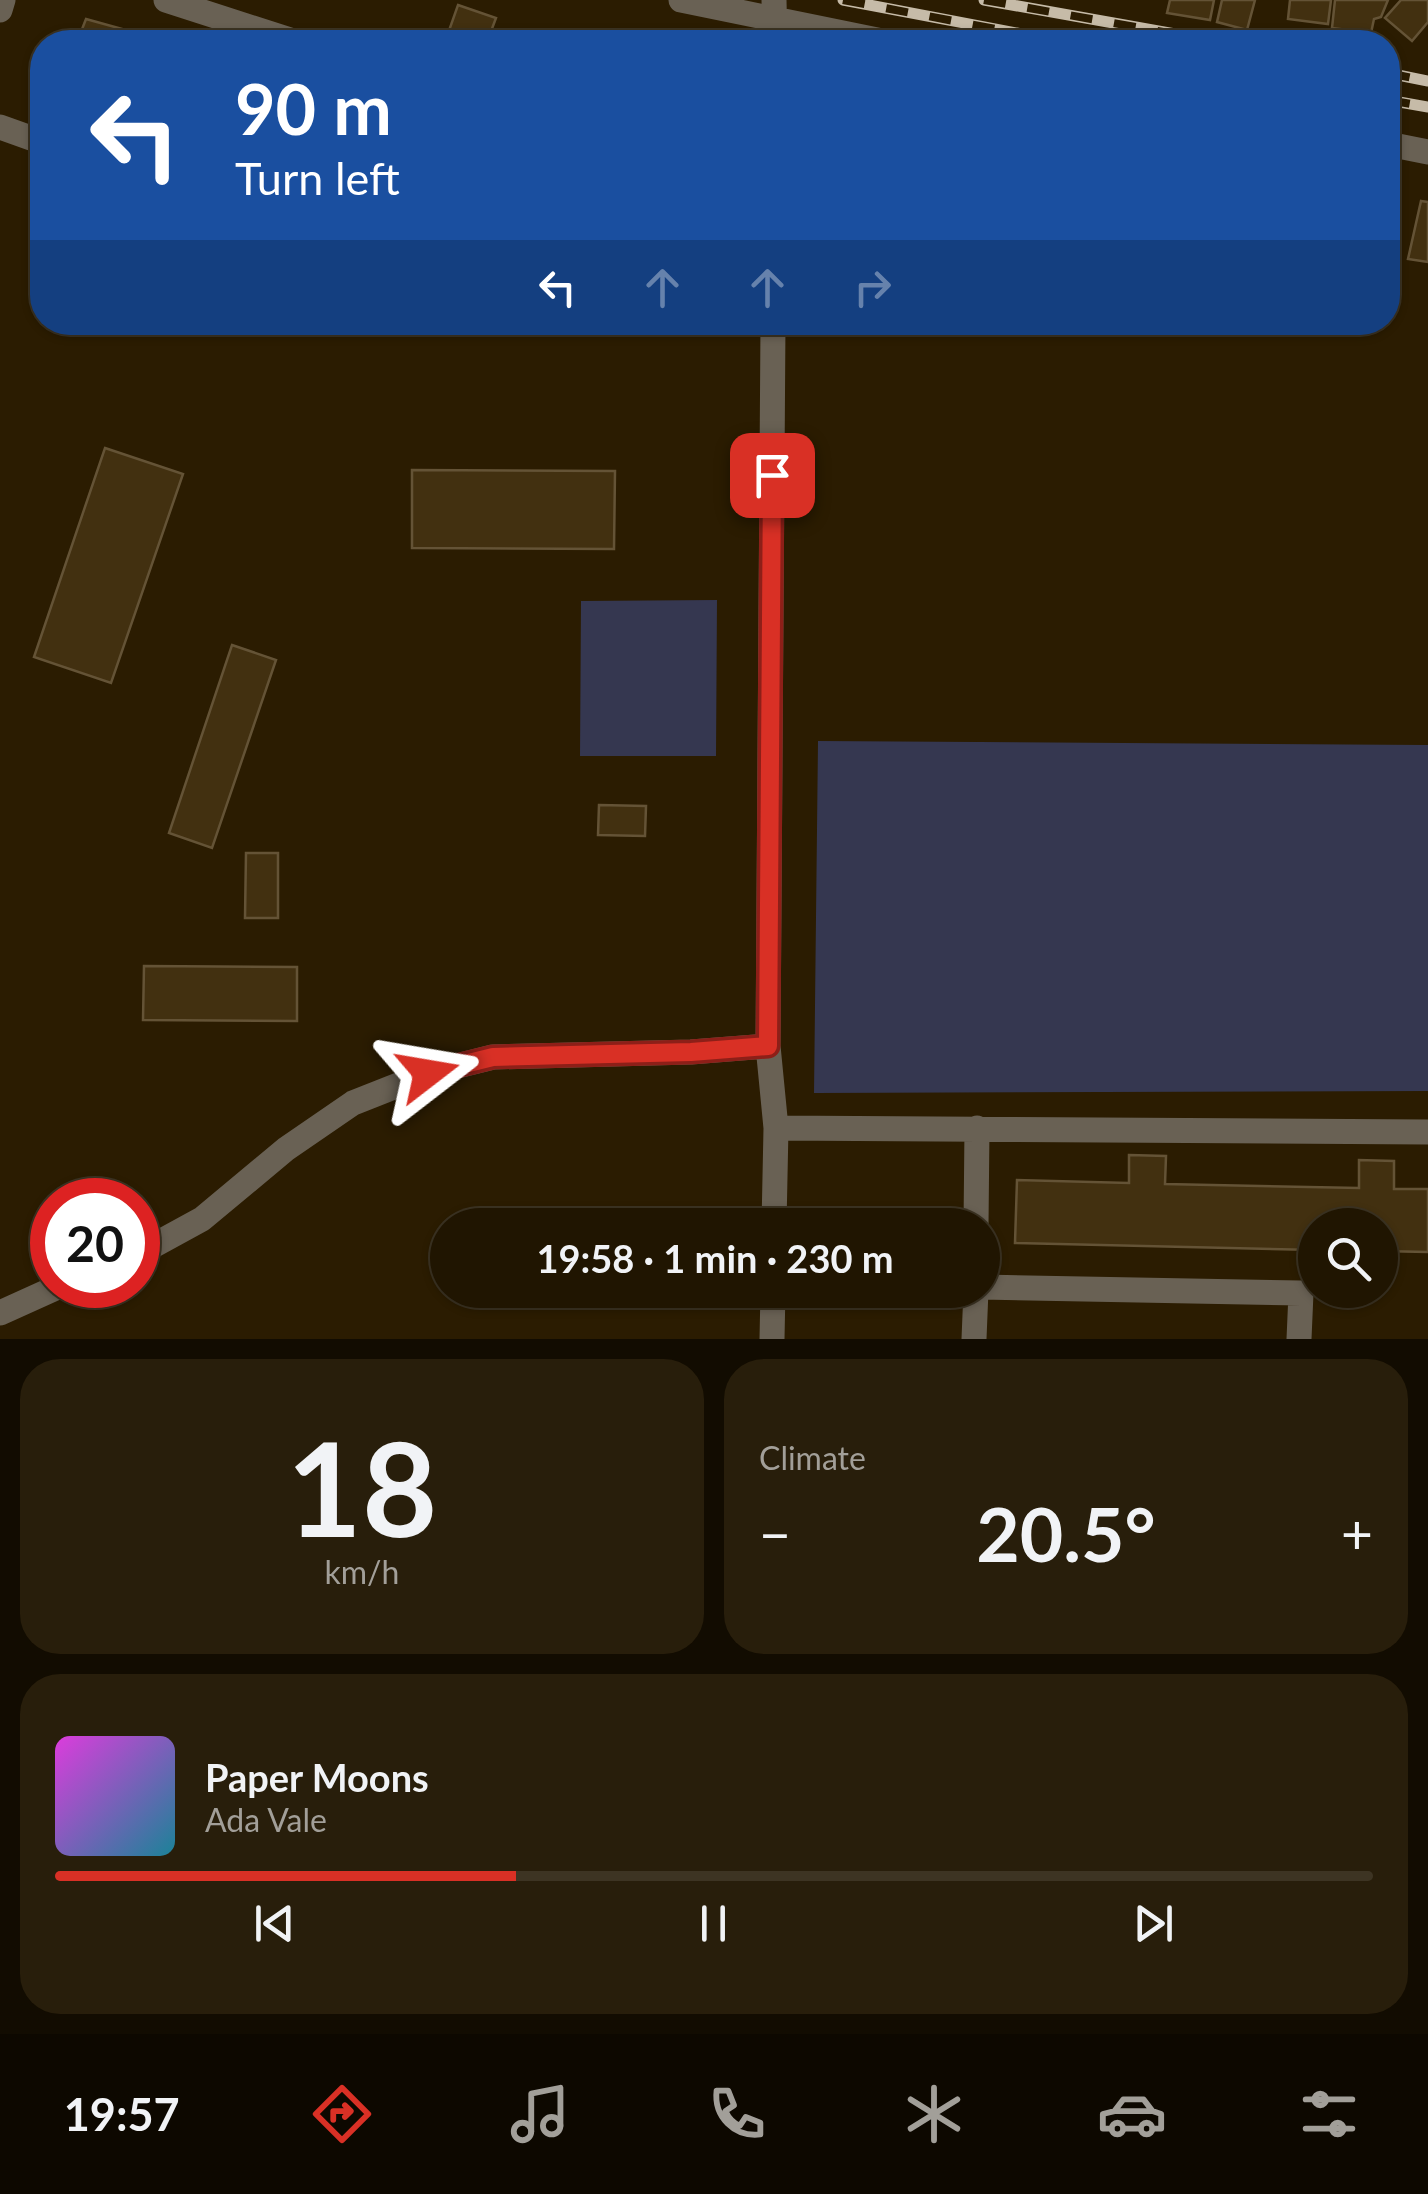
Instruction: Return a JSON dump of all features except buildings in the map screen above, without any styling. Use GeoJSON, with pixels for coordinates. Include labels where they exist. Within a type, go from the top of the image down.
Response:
{"type":"FeatureCollection","features":[{"type":"Feature","properties":{"kind":"street"},"geometry":{"type":"LineString","coordinates":[[0,10],[3,0]]}},
{"type":"Feature","properties":{"kind":"street"},"geometry":{"type":"LineString","coordinates":[[166,0],[259,30]]}},
{"type":"Feature","properties":{"kind":"street"},"geometry":{"type":"LineString","coordinates":[[680,0],[823,30]]}},
{"type":"Feature","properties":{"kind":"street"},"geometry":{"type":"LineString","coordinates":[[0,127],[30,138]]}},
{"type":"Feature","properties":{"kind":"street"},"geometry":{"type":"LineString","coordinates":[[1400,146],[1428,152]]}},
{"type":"Feature","properties":{"kind":"street"},"geometry":{"type":"LineString","coordinates":[[773,335],[768,1046],[776,1128],[774,1208]]}},
{"type":"Feature","properties":{"kind":"street"},"geometry":{"type":"LineString","coordinates":[[160,1242],[202,1219],[286,1149],[353,1103],[428,1073],[493,1057],[768,1046]]}},
{"type":"Feature","properties":{"kind":"street"},"geometry":{"type":"LineString","coordinates":[[776,1128],[1428,1132]]}},
{"type":"Feature","properties":{"kind":"street"},"geometry":{"type":"LineString","coordinates":[[976,1208],[977,1128]]}},
{"type":"Feature","properties":{"kind":"street"},"geometry":{"type":"LineString","coordinates":[[1000,1289],[1301,1293],[1299,1339]]}},
{"type":"Feature","properties":{"kind":"street"},"geometry":{"type":"LineString","coordinates":[[0,1313],[30,1299]]}},
{"type":"Feature","properties":{"kind":"street"},"geometry":{"type":"LineString","coordinates":[[772,1339],[773,1308]]}},
{"type":"Feature","properties":{"kind":"street"},"geometry":{"type":"LineString","coordinates":[[974,1339],[977,1308]]}},
{"type":"Feature","properties":{"kind":"shaded area"},"geometry":{"type":"Polygon","coordinates":[[[717,600],[716,756],[580,756],[581,601],[717,600]]]}},
{"type":"Feature","properties":{"kind":"shaded area"},"geometry":{"type":"Polygon","coordinates":[[[818,741],[1428,745],[1428,1091],[814,1093],[818,741]]]}},
{"type":"Feature","properties":{"kind":"railway"},"geometry":{"type":"LineString","coordinates":[[843,0],[1001,30]]}},
{"type":"Feature","properties":{"kind":"railway"},"geometry":{"type":"LineString","coordinates":[[984,0],[1153,30]]}},
{"type":"Feature","properties":{"kind":"railway"},"geometry":{"type":"LineString","coordinates":[[1400,75],[1428,81]]}},
{"type":"Feature","properties":{"kind":"railway"},"geometry":{"type":"LineString","coordinates":[[1400,102],[1428,107]]}},
{"type":"Feature","properties":{"kind":"route"},"geometry":{"type":"LineString","coordinates":[[428,1073],[493,1057],[768,1046],[772,475]]}}]}
